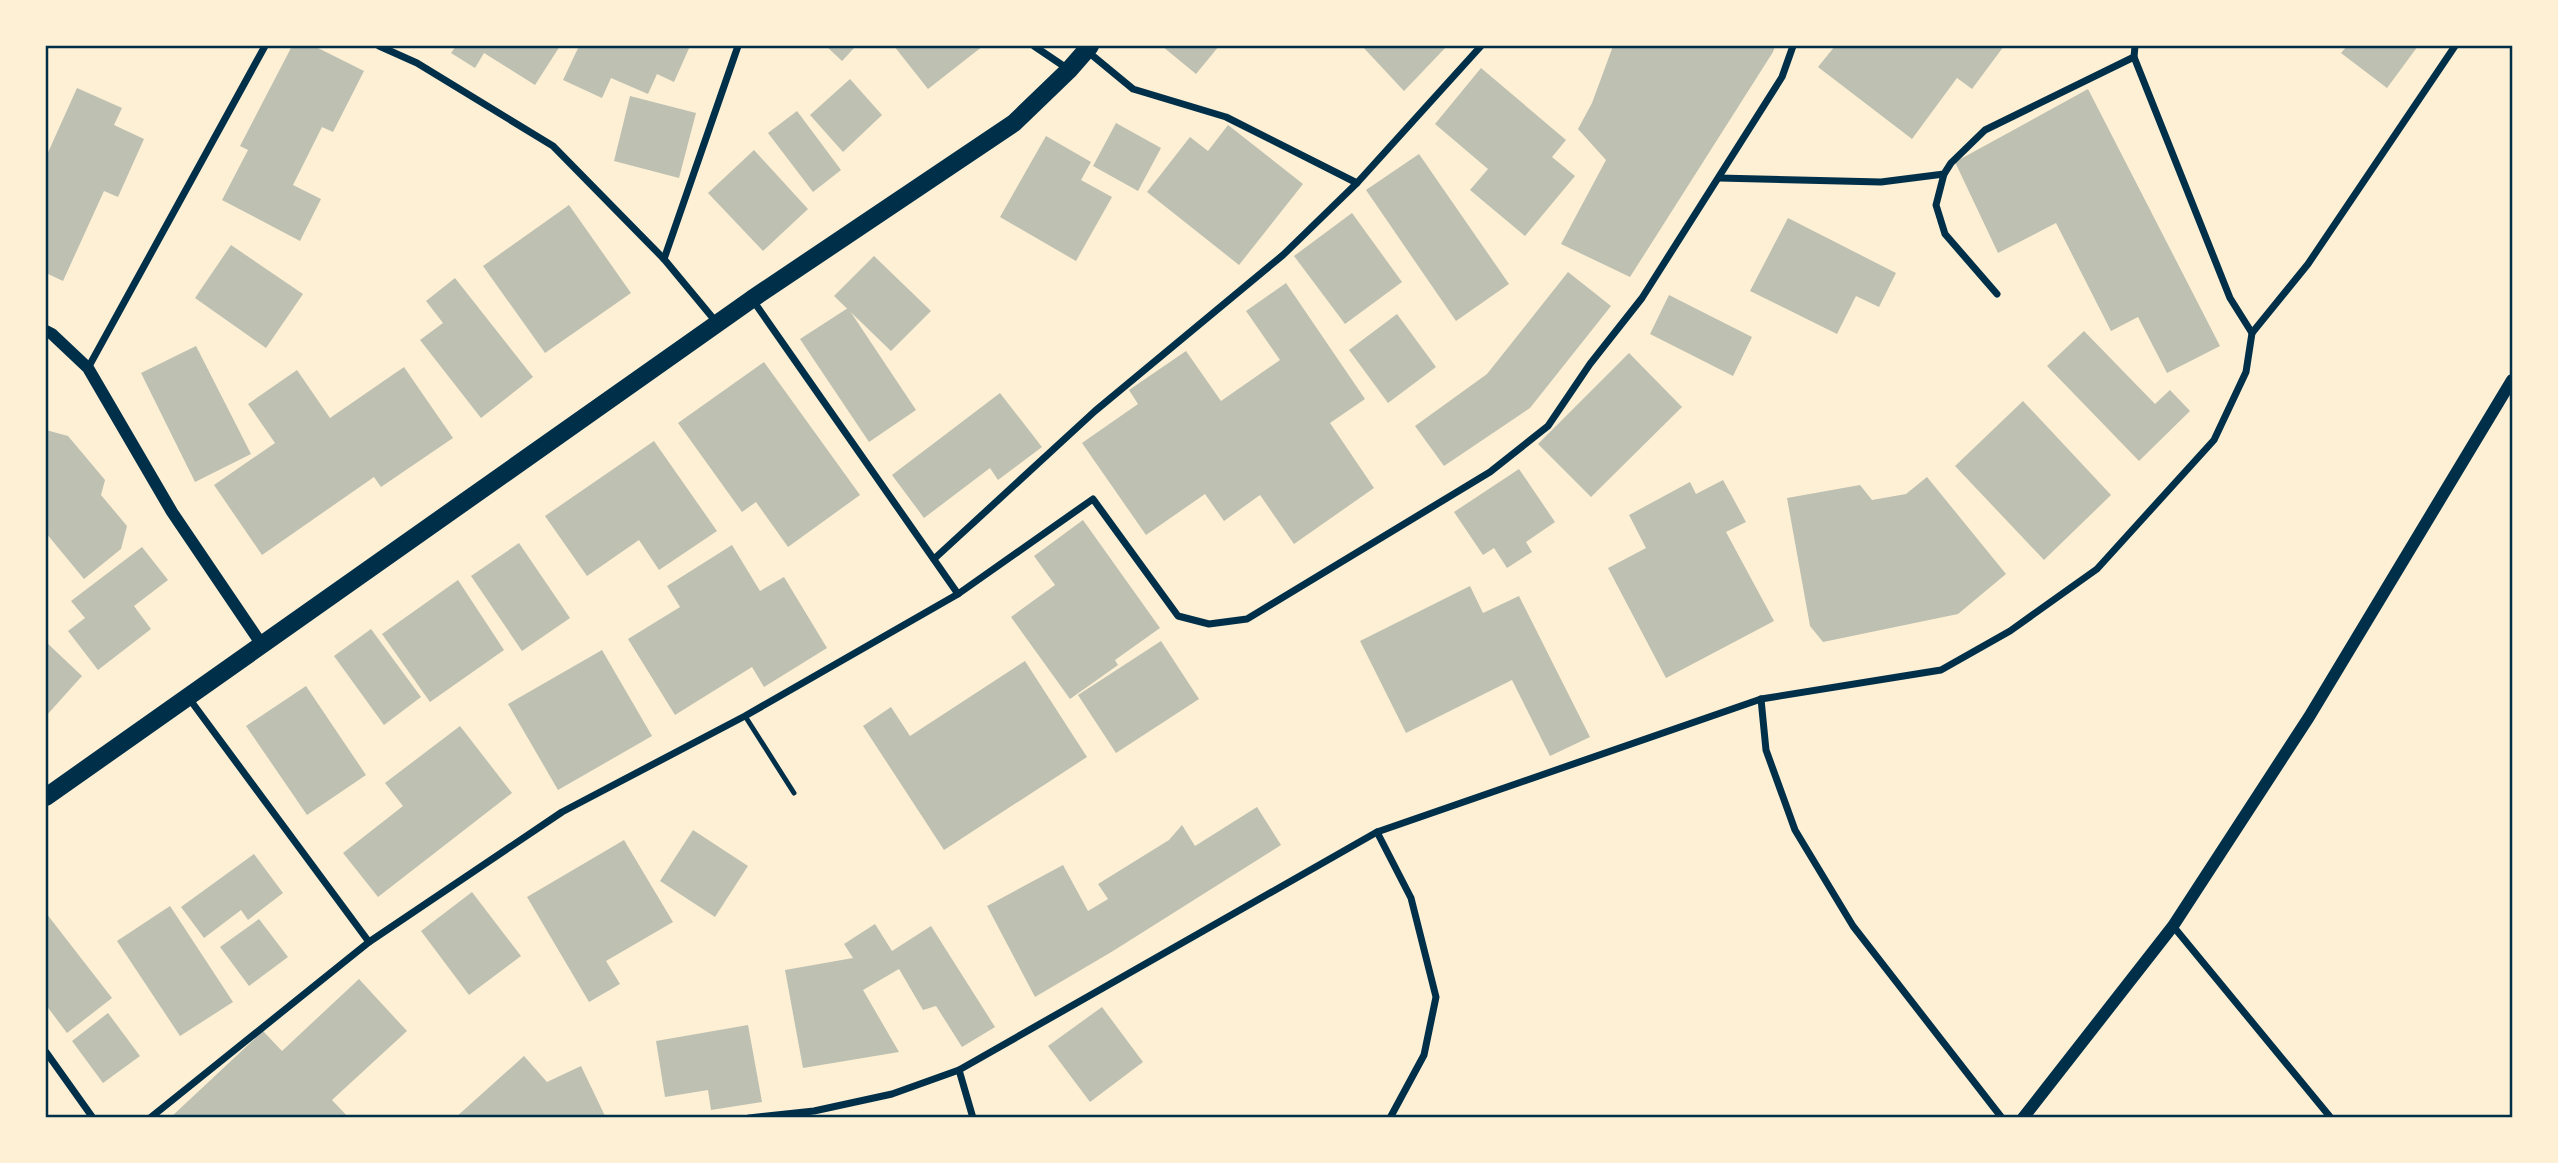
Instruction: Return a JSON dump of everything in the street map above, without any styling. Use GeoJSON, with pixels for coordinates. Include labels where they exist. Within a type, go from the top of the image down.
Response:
{"type":"FeatureCollection","features":[{"type":"Feature","properties":{"kind":"main road"},"geometry":{"type":"LineString","coordinates":[[46,797],[717,323],[1014,122],[1069,70],[1088,48]]}},
{"type":"Feature","properties":{"kind":"street"},"geometry":{"type":"LineString","coordinates":[[88,368],[265,46]]}},
{"type":"Feature","properties":{"kind":"street"},"geometry":{"type":"LineString","coordinates":[[379,46],[417,63],[554,146],[664,259],[717,323]]}},
{"type":"Feature","properties":{"kind":"street"},"geometry":{"type":"LineString","coordinates":[[664,259],[738,46]]}},
{"type":"Feature","properties":{"kind":"street"},"geometry":{"type":"LineString","coordinates":[[1034,46],[1069,70]]}},
{"type":"Feature","properties":{"kind":"street"},"geometry":{"type":"LineString","coordinates":[[934,559],[1095,411],[1283,255],[1357,183],[1481,46]]}},
{"type":"Feature","properties":{"kind":"street"},"geometry":{"type":"LineString","coordinates":[[150,1118],[369,942],[562,811],[745,716],[958,594],[1093,499],[1178,616],[1209,624],[1247,619],[1490,472],[1548,426],[1590,364],[1642,299],[1782,77],[1793,46]]}},
{"type":"Feature","properties":{"kind":"street"},"geometry":{"type":"LineString","coordinates":[[2135,46],[2134,57],[2230,298],[2252,333]]}},
{"type":"Feature","properties":{"kind":"street"},"geometry":{"type":"LineString","coordinates":[[749,1118],[814,1111],[892,1094],[959,1070],[1377,832],[1761,699],[1941,670],[2010,631],[2097,569],[2214,440],[2245,372],[2252,333],[2308,264],[2455,46]]}},
{"type":"Feature","properties":{"kind":"street"},"geometry":{"type":"LineString","coordinates":[[1088,48],[1133,89],[1226,117],[1357,183]]}},
{"type":"Feature","properties":{"kind":"street"},"geometry":{"type":"LineString","coordinates":[[1997,294],[1945,234],[1936,205],[1944,174],[1985,130],[2134,57]]}},
{"type":"Feature","properties":{"kind":"street"},"geometry":{"type":"LineString","coordinates":[[1719,178],[1881,182],[1944,174]]}},
{"type":"Feature","properties":{"kind":"street"},"geometry":{"type":"LineString","coordinates":[[752,299],[958,594]]}},
{"type":"Feature","properties":{"kind":"street"},"geometry":{"type":"LineString","coordinates":[[46,331],[88,368],[172,512],[262,645]]}},
{"type":"Feature","properties":{"kind":"street"},"geometry":{"type":"LineString","coordinates":[[2023,1118],[2173,926],[2309,717],[2512,380]]}},
{"type":"Feature","properties":{"kind":"street"},"geometry":{"type":"LineString","coordinates":[[188,697],[369,942]]}},
{"type":"Feature","properties":{"kind":"street"},"geometry":{"type":"LineString","coordinates":[[1761,699],[1766,750],[1795,830],[1853,926],[2002,1118]]}},
{"type":"Feature","properties":{"kind":"street"},"geometry":{"type":"LineString","coordinates":[[1377,832],[1410,898],[1436,997],[1424,1055],[1390,1118]]}},
{"type":"Feature","properties":{"kind":"street"},"geometry":{"type":"LineString","coordinates":[[2173,926],[2331,1118]]}},
{"type":"Feature","properties":{"kind":"street"},"geometry":{"type":"LineString","coordinates":[[46,1052],[93,1118]]}},
{"type":"Feature","properties":{"kind":"street"},"geometry":{"type":"LineString","coordinates":[[959,1070],[973,1118]]}},
{"type":"Feature","properties":{"kind":"lane"},"geometry":{"type":"LineString","coordinates":[[745,716],[794,793]]}},
{"type":"Feature","properties":{"kind":"building"},"geometry":{"type":"Polygon","coordinates":[[[292,46],[314,46],[364,71],[333,132],[322,127],[293,185],[321,199],[300,241],[222,200],[248,150],[240,146],[292,46]]]}},
{"type":"Feature","properties":{"kind":"building"},"geometry":{"type":"Polygon","coordinates":[[[456,46],[560,46],[535,85],[484,53],[475,68],[451,53],[456,46]]]}},
{"type":"Feature","properties":{"kind":"building"},"geometry":{"type":"Polygon","coordinates":[[[579,46],[690,46],[674,82],[657,74],[648,94],[611,78],[602,98],[563,80],[579,46]]]}},
{"type":"Feature","properties":{"kind":"building"},"geometry":{"type":"Polygon","coordinates":[[[826,46],[856,46],[842,61],[826,46]]]}},
{"type":"Feature","properties":{"kind":"building"},"geometry":{"type":"Polygon","coordinates":[[[894,46],[983,46],[928,89],[894,46]]]}},
{"type":"Feature","properties":{"kind":"building"},"geometry":{"type":"Polygon","coordinates":[[[1162,46],[1219,46],[1196,74],[1162,46]]]}},
{"type":"Feature","properties":{"kind":"building"},"geometry":{"type":"Polygon","coordinates":[[[1362,46],[1447,46],[1404,91],[1362,46]]]}},
{"type":"Feature","properties":{"kind":"building"},"geometry":{"type":"Polygon","coordinates":[[[1613,46],[1775,46],[1630,277],[1561,244],[1606,160],[1578,129],[1592,103],[1613,46]]]}},
{"type":"Feature","properties":{"kind":"building"},"geometry":{"type":"Polygon","coordinates":[[[1835,46],[2004,46],[1972,89],[1957,78],[1912,139],[1818,67],[1835,46]]]}},
{"type":"Feature","properties":{"kind":"building"},"geometry":{"type":"Polygon","coordinates":[[[2347,46],[2418,46],[2387,88],[2341,53],[2347,46]]]}},
{"type":"Feature","properties":{"kind":"building"},"geometry":{"type":"Polygon","coordinates":[[[1481,68],[1566,140],[1552,157],[1575,176],[1525,236],[1470,190],[1488,169],[1435,124],[1481,68]]]}},
{"type":"Feature","properties":{"kind":"building"},"geometry":{"type":"Polygon","coordinates":[[[850,79],[882,115],[843,152],[810,115],[850,79]]]}},
{"type":"Feature","properties":{"kind":"building"},"geometry":{"type":"Polygon","coordinates":[[[77,88],[122,108],[114,125],[144,139],[118,197],[104,191],[63,281],[46,273],[46,157],[77,88]]]}},
{"type":"Feature","properties":{"kind":"building"},"geometry":{"type":"Polygon","coordinates":[[[2088,89],[2220,346],[2167,373],[2138,317],[2111,331],[2056,223],[1998,253],[1955,162],[2088,89]]]}},
{"type":"Feature","properties":{"kind":"building"},"geometry":{"type":"Polygon","coordinates":[[[630,96],[696,113],[679,178],[614,161],[630,96]]]}},
{"type":"Feature","properties":{"kind":"building"},"geometry":{"type":"Polygon","coordinates":[[[797,111],[841,170],[813,192],[768,133],[797,111]]]}},
{"type":"Feature","properties":{"kind":"building"},"geometry":{"type":"Polygon","coordinates":[[[1116,123],[1161,148],[1138,191],[1093,166],[1116,123]]]}},
{"type":"Feature","properties":{"kind":"building"},"geometry":{"type":"Polygon","coordinates":[[[1228,125],[1303,184],[1239,265],[1147,192],[1190,137],[1208,151],[1228,125]]]}},
{"type":"Feature","properties":{"kind":"building"},"geometry":{"type":"Polygon","coordinates":[[[1046,136],[1091,162],[1081,180],[1112,197],[1076,261],[1000,217],[1046,136]]]}},
{"type":"Feature","properties":{"kind":"building"},"geometry":{"type":"Polygon","coordinates":[[[754,150],[808,209],[763,251],[708,193],[754,150]]]}},
{"type":"Feature","properties":{"kind":"building"},"geometry":{"type":"Polygon","coordinates":[[[1419,154],[1509,284],[1456,321],[1366,190],[1419,154]]]}},
{"type":"Feature","properties":{"kind":"building"},"geometry":{"type":"Polygon","coordinates":[[[569,205],[631,293],[545,353],[483,266],[569,205]]]}},
{"type":"Feature","properties":{"kind":"building"},"geometry":{"type":"Polygon","coordinates":[[[1352,213],[1402,282],[1345,324],[1294,256],[1352,213]]]}},
{"type":"Feature","properties":{"kind":"building"},"geometry":{"type":"Polygon","coordinates":[[[1788,218],[1896,273],[1879,307],[1856,296],[1837,334],[1750,291],[1788,218]]]}},
{"type":"Feature","properties":{"kind":"building"},"geometry":{"type":"Polygon","coordinates":[[[231,245],[303,294],[266,348],[195,298],[231,245]]]}},
{"type":"Feature","properties":{"kind":"building"},"geometry":{"type":"Polygon","coordinates":[[[874,256],[931,311],[891,351],[834,296],[874,256]]]}},
{"type":"Feature","properties":{"kind":"building"},"geometry":{"type":"Polygon","coordinates":[[[1568,272],[1611,306],[1530,408],[1444,466],[1415,426],[1487,374],[1568,272]]]}},
{"type":"Feature","properties":{"kind":"building"},"geometry":{"type":"Polygon","coordinates":[[[455,278],[533,377],[481,418],[420,340],[443,323],[426,301],[455,278]]]}},
{"type":"Feature","properties":{"kind":"building"},"geometry":{"type":"Polygon","coordinates":[[[1286,283],[1365,399],[1330,423],[1374,488],[1294,544],[1260,495],[1224,521],[1205,494],[1146,535],[1082,443],[1138,404],[1129,390],[1186,351],[1221,401],[1280,360],[1246,311],[1286,283]]]}},
{"type":"Feature","properties":{"kind":"building"},"geometry":{"type":"Polygon","coordinates":[[[1669,295],[1752,337],[1733,376],[1650,334],[1669,295]]]}},
{"type":"Feature","properties":{"kind":"building"},"geometry":{"type":"Polygon","coordinates":[[[848,308],[916,410],[869,442],[800,339],[848,308]]]}},
{"type":"Feature","properties":{"kind":"building"},"geometry":{"type":"Polygon","coordinates":[[[1397,314],[1436,367],[1388,403],[1349,350],[1397,314]]]}},
{"type":"Feature","properties":{"kind":"building"},"geometry":{"type":"Polygon","coordinates":[[[2084,331],[2155,404],[2170,390],[2190,411],[2139,461],[2047,366],[2084,331]]]}},
{"type":"Feature","properties":{"kind":"building"},"geometry":{"type":"Polygon","coordinates":[[[196,346],[251,454],[195,482],[141,373],[196,346]]]}},
{"type":"Feature","properties":{"kind":"building"},"geometry":{"type":"Polygon","coordinates":[[[1629,353],[1682,407],[1591,497],[1538,444],[1629,353]]]}},
{"type":"Feature","properties":{"kind":"building"},"geometry":{"type":"Polygon","coordinates":[[[764,362],[860,495],[788,547],[756,502],[742,512],[678,423],[764,362]]]}},
{"type":"Feature","properties":{"kind":"building"},"geometry":{"type":"Polygon","coordinates":[[[404,367],[453,438],[381,487],[374,477],[262,555],[214,485],[275,443],[248,404],[297,370],[330,418],[404,367]]]}},
{"type":"Feature","properties":{"kind":"building"},"geometry":{"type":"Polygon","coordinates":[[[1000,393],[1042,447],[998,480],[990,468],[924,518],[892,475],[1000,393]]]}},
{"type":"Feature","properties":{"kind":"building"},"geometry":{"type":"Polygon","coordinates":[[[2023,401],[2111,495],[2044,560],[1955,466],[2023,401]]]}},
{"type":"Feature","properties":{"kind":"building"},"geometry":{"type":"Polygon","coordinates":[[[46,430],[68,436],[105,480],[101,495],[127,526],[121,549],[84,579],[46,533],[46,430]]]}},
{"type":"Feature","properties":{"kind":"building"},"geometry":{"type":"Polygon","coordinates":[[[654,441],[717,531],[659,570],[639,540],[587,576],[545,516],[654,441]]]}},
{"type":"Feature","properties":{"kind":"building"},"geometry":{"type":"Polygon","coordinates":[[[1519,469],[1555,522],[1526,542],[1532,552],[1507,568],[1494,548],[1483,555],[1454,512],[1519,469]]]}},
{"type":"Feature","properties":{"kind":"building"},"geometry":{"type":"Polygon","coordinates":[[[1927,477],[2006,574],[1958,614],[1823,642],[1810,626],[1787,498],[1860,485],[1872,500],[1906,494],[1927,477]]]}},
{"type":"Feature","properties":{"kind":"building"},"geometry":{"type":"Polygon","coordinates":[[[1723,480],[1746,522],[1726,532],[1774,621],[1666,678],[1608,568],[1646,548],[1629,515],[1690,482],[1696,494],[1723,480]]]}},
{"type":"Feature","properties":{"kind":"building"},"geometry":{"type":"Polygon","coordinates":[[[1083,520],[1160,628],[1115,660],[1118,665],[1070,699],[1011,617],[1055,585],[1034,556],[1083,520]]]}},
{"type":"Feature","properties":{"kind":"building"},"geometry":{"type":"Polygon","coordinates":[[[519,543],[570,618],[522,651],[471,576],[519,543]]]}},
{"type":"Feature","properties":{"kind":"building"},"geometry":{"type":"Polygon","coordinates":[[[732,545],[760,591],[784,577],[827,648],[764,687],[752,667],[675,715],[628,639],[680,607],[667,586],[732,545]]]}},
{"type":"Feature","properties":{"kind":"building"},"geometry":{"type":"Polygon","coordinates":[[[142,547],[168,580],[134,606],[151,629],[98,670],[68,631],[85,618],[71,601],[142,547]]]}},
{"type":"Feature","properties":{"kind":"building"},"geometry":{"type":"Polygon","coordinates":[[[458,580],[504,650],[430,702],[382,634],[458,580]]]}},
{"type":"Feature","properties":{"kind":"building"},"geometry":{"type":"Polygon","coordinates":[[[1470,586],[1483,613],[1519,596],[1590,737],[1550,756],[1512,680],[1406,733],[1360,641],[1470,586]]]}},
{"type":"Feature","properties":{"kind":"building"},"geometry":{"type":"Polygon","coordinates":[[[371,629],[421,697],[384,725],[334,656],[371,629]]]}},
{"type":"Feature","properties":{"kind":"building"},"geometry":{"type":"Polygon","coordinates":[[[1161,641],[1199,699],[1116,753],[1078,695],[1161,641]]]}},
{"type":"Feature","properties":{"kind":"building"},"geometry":{"type":"Polygon","coordinates":[[[46,642],[82,676],[46,716],[46,642]]]}},
{"type":"Feature","properties":{"kind":"building"},"geometry":{"type":"Polygon","coordinates":[[[602,650],[652,736],[558,790],[508,704],[602,650]]]}},
{"type":"Feature","properties":{"kind":"building"},"geometry":{"type":"Polygon","coordinates":[[[1025,661],[1087,757],[944,850],[863,726],[891,707],[910,736],[1025,661]]]}},
{"type":"Feature","properties":{"kind":"building"},"geometry":{"type":"Polygon","coordinates":[[[306,686],[366,775],[307,815],[246,726],[306,686]]]}},
{"type":"Feature","properties":{"kind":"building"},"geometry":{"type":"Polygon","coordinates":[[[460,726],[512,793],[378,897],[343,853],[403,806],[385,783],[460,726]]]}},
{"type":"Feature","properties":{"kind":"building"},"geometry":{"type":"Polygon","coordinates":[[[1257,807],[1281,845],[1035,997],[987,906],[1063,865],[1088,911],[1108,899],[1098,884],[1169,840],[1182,825],[1195,846],[1257,807]]]}},
{"type":"Feature","properties":{"kind":"building"},"geometry":{"type":"Polygon","coordinates":[[[693,830],[748,866],[715,917],[660,881],[693,830]]]}},
{"type":"Feature","properties":{"kind":"building"},"geometry":{"type":"Polygon","coordinates":[[[624,840],[673,922],[606,961],[620,984],[589,1002],[527,897],[624,840]]]}},
{"type":"Feature","properties":{"kind":"building"},"geometry":{"type":"Polygon","coordinates":[[[254,854],[283,893],[248,920],[241,910],[204,938],[181,907],[254,854]]]}},
{"type":"Feature","properties":{"kind":"building"},"geometry":{"type":"Polygon","coordinates":[[[472,892],[521,956],[469,995],[421,931],[472,892]]]}},
{"type":"Feature","properties":{"kind":"building"},"geometry":{"type":"Polygon","coordinates":[[[170,906],[233,1002],[180,1036],[117,941],[170,906]]]}},
{"type":"Feature","properties":{"kind":"building"},"geometry":{"type":"Polygon","coordinates":[[[46,913],[112,998],[67,1033],[46,1005],[46,913]]]}},
{"type":"Feature","properties":{"kind":"building"},"geometry":{"type":"Polygon","coordinates":[[[259,919],[288,957],[249,986],[220,947],[259,919]]]}},
{"type":"Feature","properties":{"kind":"building"},"geometry":{"type":"Polygon","coordinates":[[[875,924],[892,951],[931,926],[995,1027],[962,1047],[936,1006],[923,1010],[899,969],[863,990],[899,1052],[803,1068],[785,970],[853,958],[844,944],[875,924]]]}},
{"type":"Feature","properties":{"kind":"building"},"geometry":{"type":"Polygon","coordinates":[[[359,979],[407,1031],[332,1100],[349,1118],[170,1118],[263,1031],[282,1051],[359,979]]]}},
{"type":"Feature","properties":{"kind":"building"},"geometry":{"type":"Polygon","coordinates":[[[1102,1007],[1143,1062],[1090,1102],[1048,1046],[1102,1007]]]}},
{"type":"Feature","properties":{"kind":"building"},"geometry":{"type":"Polygon","coordinates":[[[108,1013],[140,1056],[103,1083],[72,1041],[108,1013]]]}},
{"type":"Feature","properties":{"kind":"building"},"geometry":{"type":"Polygon","coordinates":[[[748,1025],[762,1102],[711,1110],[708,1090],[665,1097],[656,1041],[748,1025]]]}},
{"type":"Feature","properties":{"kind":"building"},"geometry":{"type":"Polygon","coordinates":[[[524,1056],[547,1082],[581,1066],[606,1118],[455,1118],[524,1056]]]}}]}
